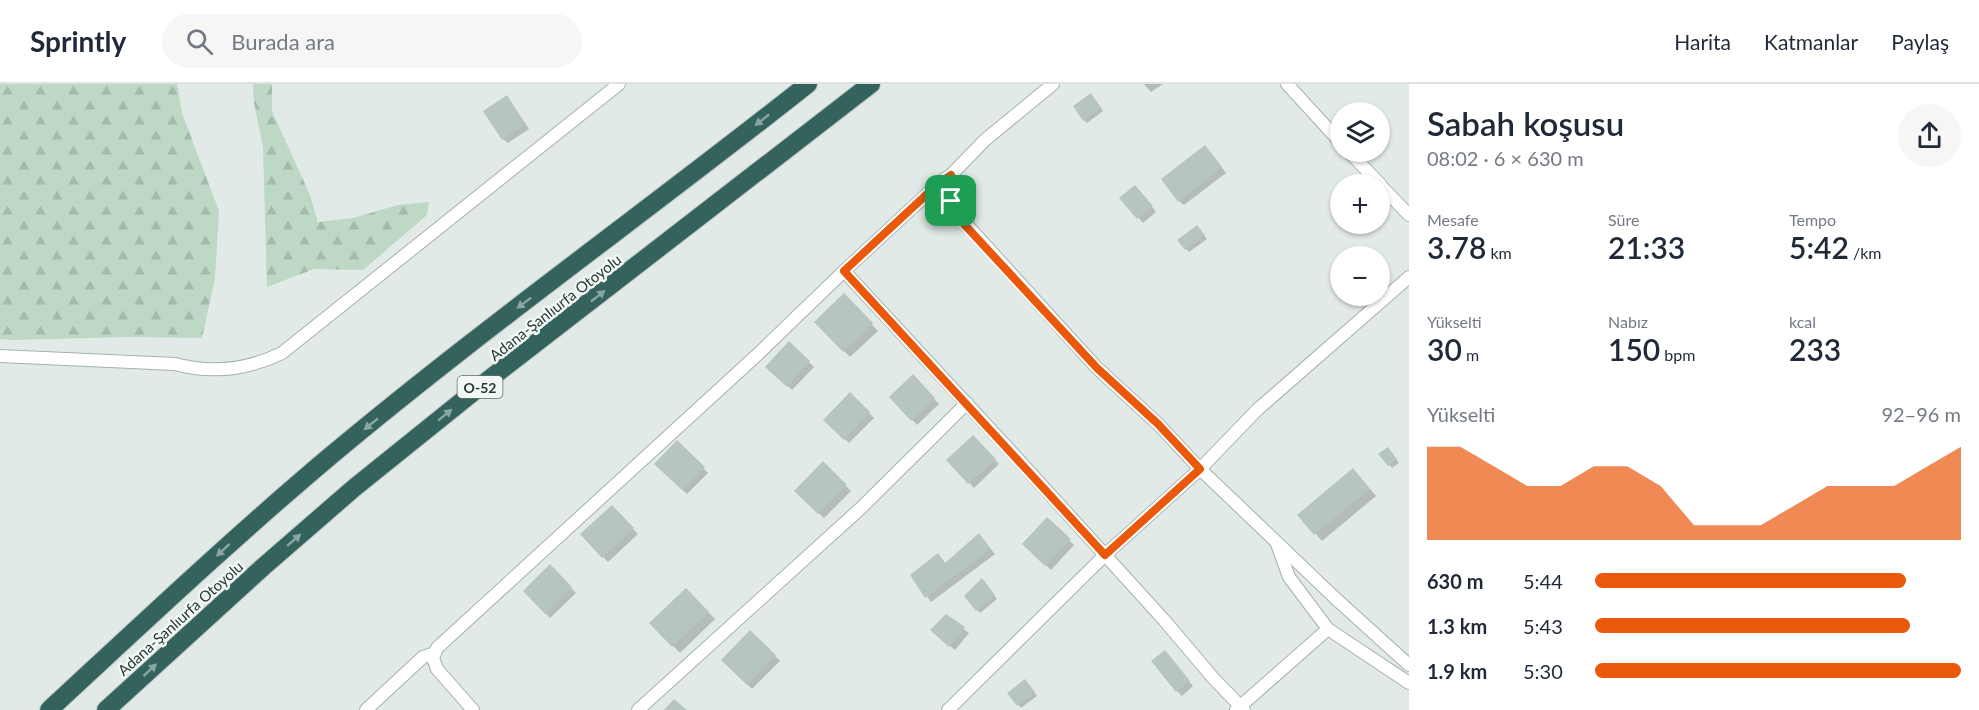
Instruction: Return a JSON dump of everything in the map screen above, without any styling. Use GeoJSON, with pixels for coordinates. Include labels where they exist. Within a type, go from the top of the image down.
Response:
{"type":"FeatureCollection","features":[{"type":"Feature","properties":{"kind":"highway","name":"Adana-Şanlıurfa Otoyolu"},"geometry":{"type":"LineString","coordinates":[[49,710],[229,544],[329,457],[470,344],[692,176],[808,84]]}},
{"type":"Feature","properties":{"kind":"highway","name":"Adana-Şanlıurfa Otoyolu"},"geometry":{"type":"LineString","coordinates":[[106,710],[263,567],[354,488],[492,377],[870,84]]}},
{"type":"Feature","properties":{"kind":"street"},"geometry":{"type":"LineString","coordinates":[[0,356],[175,364],[189,368],[219,370],[249,366],[271,358],[282,353],[619,84]]}},
{"type":"Feature","properties":{"kind":"street"},"geometry":{"type":"LineString","coordinates":[[366,710],[423,657],[435,653],[460,627],[757,355],[844,271],[939,183],[951,175],[985,140],[1053,84]]}},
{"type":"Feature","properties":{"kind":"street"},"geometry":{"type":"LineString","coordinates":[[1287,84],[1330,131]]}},
{"type":"Feature","properties":{"kind":"street"},"geometry":{"type":"LineString","coordinates":[[1358,162],[1370,174]]}},
{"type":"Feature","properties":{"kind":"street"},"geometry":{"type":"LineString","coordinates":[[951,175],[951,201],[963,223],[1097,368],[1158,424],[1200,469],[1335,598],[1409,665]]}},
{"type":"Feature","properties":{"kind":"street"},"geometry":{"type":"LineString","coordinates":[[1390,195],[1409,215]]}},
{"type":"Feature","properties":{"kind":"street"},"geometry":{"type":"LineString","coordinates":[[844,271],[1105,555],[1240,708],[1328,629]]}},
{"type":"Feature","properties":{"kind":"street"},"geometry":{"type":"LineString","coordinates":[[948,710],[1011,651],[1105,555],[1200,469],[1257,410],[1409,277]]}},
{"type":"Feature","properties":{"kind":"street"},"geometry":{"type":"LineString","coordinates":[[638,710],[861,508],[967,404]]}},
{"type":"Feature","properties":{"kind":"street"},"geometry":{"type":"LineString","coordinates":[[1275,540],[1289,577],[1328,629],[1409,683]]}},
{"type":"Feature","properties":{"kind":"street"},"geometry":{"type":"LineString","coordinates":[[435,653],[433,663],[473,710]]}},
{"type":"Feature","properties":{"kind":"green space"},"geometry":{"type":"Polygon","coordinates":[[[0,84],[177,84],[182,113],[219,211],[215,278],[202,338],[0,339],[0,84]]]}},
{"type":"Feature","properties":{"kind":"green space"},"geometry":{"type":"Polygon","coordinates":[[[253,84],[272,84],[272,111],[310,195],[318,222],[353,218],[398,205],[429,202],[427,215],[363,270],[314,269],[267,287],[263,147],[254,103],[253,84]]]}},
{"type":"Feature","properties":{"kind":"building"},"geometry":{"type":"Polygon","coordinates":[[[1091,93],[1101,108],[1083,121],[1073,106],[1091,93]]]}},
{"type":"Feature","properties":{"kind":"building"},"geometry":{"type":"Polygon","coordinates":[[[507,95],[525,124],[502,140],[483,111],[507,95]]]}},
{"type":"Feature","properties":{"kind":"building"},"geometry":{"type":"Polygon","coordinates":[[[1205,145],[1222,167],[1178,202],[1161,179],[1205,145]]]}},
{"type":"Feature","properties":{"kind":"building"},"geometry":{"type":"Polygon","coordinates":[[[1135,185],[1153,206],[1137,219],[1119,198],[1135,185]]]}},
{"type":"Feature","properties":{"kind":"building"},"geometry":{"type":"Polygon","coordinates":[[[1197,225],[1205,235],[1185,250],[1177,240],[1197,225]]]}},
{"type":"Feature","properties":{"kind":"building"},"geometry":{"type":"Polygon","coordinates":[[[844,293],[873,323],[843,352],[814,322],[844,293]]]}},
{"type":"Feature","properties":{"kind":"building"},"geometry":{"type":"Polygon","coordinates":[[[789,341],[810,361],[787,387],[765,367],[789,341]]]}},
{"type":"Feature","properties":{"kind":"building"},"geometry":{"type":"Polygon","coordinates":[[[913,374],[935,398],[911,421],[889,397],[913,374]]]}},
{"type":"Feature","properties":{"kind":"building"},"geometry":{"type":"Polygon","coordinates":[[[850,392],[870,412],[844,440],[823,420],[850,392]]]}},
{"type":"Feature","properties":{"kind":"building"},"geometry":{"type":"Polygon","coordinates":[[[973,435],[996,459],[968,484],[946,460],[973,435]]]}},
{"type":"Feature","properties":{"kind":"building"},"geometry":{"type":"Polygon","coordinates":[[[677,440],[705,467],[682,490],[654,464],[677,440]]]}},
{"type":"Feature","properties":{"kind":"building"},"geometry":{"type":"Polygon","coordinates":[[[1388,447],[1397,459],[1388,466],[1378,454],[1388,447]]]}},
{"type":"Feature","properties":{"kind":"building"},"geometry":{"type":"Polygon","coordinates":[[[823,461],[847,485],[818,514],[794,491],[823,461]]]}},
{"type":"Feature","properties":{"kind":"building"},"geometry":{"type":"Polygon","coordinates":[[[1353,468],[1370,489],[1314,535],[1297,515],[1353,468]]]}},
{"type":"Feature","properties":{"kind":"building"},"geometry":{"type":"Polygon","coordinates":[[[612,505],[634,528],[602,558],[580,534],[612,505]]]}},
{"type":"Feature","properties":{"kind":"building"},"geometry":{"type":"Polygon","coordinates":[[[1047,517],[1071,539],[1045,566],[1022,544],[1047,517]]]}},
{"type":"Feature","properties":{"kind":"building"},"geometry":{"type":"Polygon","coordinates":[[[979,533],[991,549],[925,598],[910,575],[938,553],[945,563],[979,533]]]}},
{"type":"Feature","properties":{"kind":"building"},"geometry":{"type":"Polygon","coordinates":[[[550,564],[572,587],[545,614],[523,591],[550,564]]]}},
{"type":"Feature","properties":{"kind":"building"},"geometry":{"type":"Polygon","coordinates":[[[982,578],[995,595],[976,611],[964,596],[982,578]]]}},
{"type":"Feature","properties":{"kind":"building"},"geometry":{"type":"Polygon","coordinates":[[[686,588],[709,612],[672,647],[649,623],[686,588]]]}},
{"type":"Feature","properties":{"kind":"building"},"geometry":{"type":"Polygon","coordinates":[[[946,614],[965,627],[949,647],[930,630],[946,614]]]}},
{"type":"Feature","properties":{"kind":"building"},"geometry":{"type":"Polygon","coordinates":[[[750,630],[776,655],[747,685],[721,660],[750,630]]]}},
{"type":"Feature","properties":{"kind":"building"},"geometry":{"type":"Polygon","coordinates":[[[1165,650],[1190,681],[1176,692],[1151,661],[1165,650]]]}},
{"type":"Feature","properties":{"kind":"building"},"geometry":{"type":"Polygon","coordinates":[[[1025,679],[1035,692],[1017,706],[1007,693],[1025,679]]]}},
{"type":"Feature","properties":{"kind":"building"},"geometry":{"type":"Polygon","coordinates":[[[674,699],[687,710],[664,710],[674,699]]]}},
{"type":"Feature","properties":{"kind":"route"},"geometry":{"type":"LineString","coordinates":[[951,175],[951,201],[963,223],[1097,368],[1158,424],[1200,469],[1105,555],[844,271],[939,183],[951,175]]}}]}
